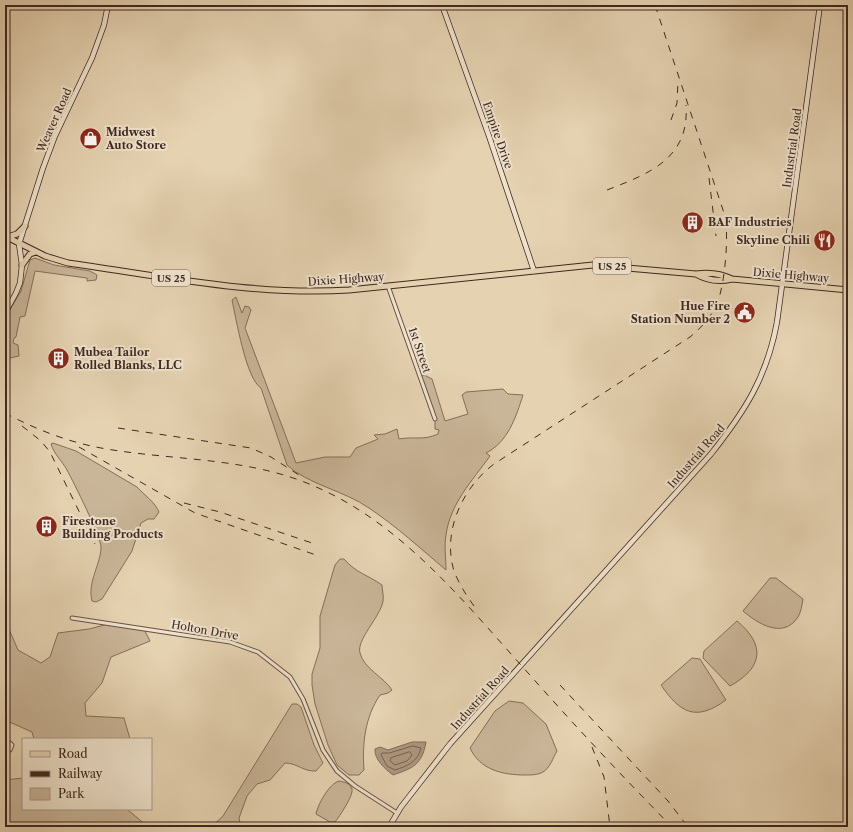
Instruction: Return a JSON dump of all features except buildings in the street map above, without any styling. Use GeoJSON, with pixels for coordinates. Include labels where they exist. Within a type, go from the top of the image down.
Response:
{"type":"FeatureCollection","features":[{"type":"Feature","properties":{"kind":"main road","name":"Weaver Road"},"geometry":{"type":"LineString","coordinates":[[19,244],[55,136],[98,43],[108,5]]}},
{"type":"Feature","properties":{"kind":"main road","name":"Empire Drive"},"geometry":{"type":"LineString","coordinates":[[442,5],[489,136],[534,271]]}},
{"type":"Feature","properties":{"kind":"main road","name":"Industrial Road"},"geometry":{"type":"LineString","coordinates":[[389,827],[397,813],[427,772],[450,744],[712,454],[736,422],[754,392],[767,361],[775,334],[820,5]]}},
{"type":"Feature","properties":{"kind":"main road"},"geometry":{"type":"LineString","coordinates":[[6,237],[17,234],[25,226]]}},
{"type":"Feature","properties":{"kind":"main road","name":"Dixie Highway"},"geometry":{"type":"LineString","coordinates":[[6,237],[36,252],[68,263],[268,291],[316,292],[594,265],[696,274],[706,280],[722,282],[732,279],[848,290]]}},
{"type":"Feature","properties":{"kind":"main road"},"geometry":{"type":"LineString","coordinates":[[5,313],[16,293],[22,265],[19,244]]}},
{"type":"Feature","properties":{"kind":"main road"},"geometry":{"type":"LineString","coordinates":[[22,265],[30,254],[36,252]]}},
{"type":"Feature","properties":{"kind":"street","name":"1st Street"},"geometry":{"type":"LineString","coordinates":[[388,286],[435,419]]}},
{"type":"Feature","properties":{"kind":"street","name":"Holton Drive"},"geometry":{"type":"LineString","coordinates":[[72,618],[230,642],[258,652],[290,677],[303,699],[323,750],[337,771],[355,786],[397,813]]}},
{"type":"Feature","properties":{"kind":"street"},"geometry":{"type":"LineString","coordinates":[[5,743],[10,743],[12,745],[10,750],[5,750]]}},
{"type":"Feature","properties":{"kind":"green space"},"geometry":{"type":"Polygon","coordinates":[[[35,258],[54,265],[90,271],[97,275],[96,280],[87,281],[87,278],[35,271],[25,316],[20,317],[16,337],[14,338],[13,343],[18,345],[19,356],[5,359],[5,318],[21,291],[30,260],[35,258]]]}},
{"type":"Feature","properties":{"kind":"green space"},"geometry":{"type":"Polygon","coordinates":[[[236,297],[242,313],[245,306],[249,307],[251,310],[245,328],[296,463],[325,457],[350,457],[356,448],[378,439],[374,435],[385,434],[397,429],[399,439],[423,438],[438,434],[439,430],[435,429],[435,419],[420,377],[424,375],[432,379],[445,421],[468,414],[462,395],[466,392],[503,389],[508,394],[523,395],[514,420],[506,436],[494,448],[486,453],[490,456],[463,493],[452,513],[445,539],[446,570],[399,530],[369,508],[295,472],[287,465],[261,388],[251,373],[246,361],[232,300],[236,297]]]}},
{"type":"Feature","properties":{"kind":"green space"},"geometry":{"type":"Polygon","coordinates":[[[53,443],[76,451],[137,487],[152,502],[159,512],[154,519],[148,519],[141,523],[132,551],[102,599],[96,602],[92,601],[91,587],[99,560],[101,547],[100,541],[70,476],[52,448],[51,444],[53,443]]]}},
{"type":"Feature","properties":{"kind":"green space"},"geometry":{"type":"Polygon","coordinates":[[[340,559],[344,559],[358,571],[382,585],[383,599],[381,607],[365,635],[360,648],[360,653],[366,664],[392,690],[388,693],[380,695],[371,712],[364,741],[364,770],[359,775],[349,775],[337,765],[328,745],[315,704],[312,685],[312,674],[320,648],[320,616],[335,565],[340,559]]]}},
{"type":"Feature","properties":{"kind":"green space"},"geometry":{"type":"Polygon","coordinates":[[[770,578],[776,578],[803,599],[801,611],[798,617],[792,624],[785,627],[770,627],[755,620],[743,611],[770,578]]]}},
{"type":"Feature","properties":{"kind":"green space"},"geometry":{"type":"Polygon","coordinates":[[[5,620],[18,650],[41,663],[50,657],[58,633],[89,629],[108,624],[144,629],[150,641],[111,657],[102,683],[85,703],[86,716],[124,718],[130,738],[34,738],[32,732],[5,720],[5,620]]]}},
{"type":"Feature","properties":{"kind":"green space"},"geometry":{"type":"Polygon","coordinates":[[[737,621],[753,639],[757,656],[749,672],[730,686],[703,658],[704,651],[737,621]]]}},
{"type":"Feature","properties":{"kind":"green space"},"geometry":{"type":"Polygon","coordinates":[[[692,658],[700,659],[726,700],[706,711],[689,711],[682,708],[668,695],[661,685],[692,658]]]}},
{"type":"Feature","properties":{"kind":"green space"},"geometry":{"type":"Polygon","coordinates":[[[509,701],[523,703],[546,724],[557,751],[549,765],[541,773],[532,775],[517,775],[493,770],[480,762],[470,748],[495,711],[509,701]]]}},
{"type":"Feature","properties":{"kind":"green space"},"geometry":{"type":"Polygon","coordinates":[[[292,704],[297,704],[301,707],[314,745],[323,763],[316,771],[285,763],[270,780],[257,784],[247,796],[239,818],[241,827],[166,827],[212,826],[223,816],[292,704]]]}},
{"type":"Feature","properties":{"kind":"green space"},"geometry":{"type":"Polygon","coordinates":[[[22,778],[22,810],[128,810],[148,827],[5,827],[5,780],[22,778]]]}},
{"type":"Feature","properties":{"kind":"green space"},"geometry":{"type":"Polygon","coordinates":[[[339,781],[348,784],[352,789],[352,792],[349,801],[335,822],[330,822],[316,814],[324,795],[331,786],[339,781]]]}},
{"type":"Feature","properties":{"kind":"water"},"geometry":{"type":"Polygon","coordinates":[[[412,742],[426,742],[419,761],[411,768],[406,770],[393,775],[384,767],[376,756],[375,749],[380,747],[388,750],[412,742]]]}},
{"type":"Feature","properties":{"kind":"railway"},"geometry":{"type":"LineString","coordinates":[[474,606],[458,580],[454,571],[451,556],[453,526],[464,498],[473,485],[494,464],[690,337],[709,318],[715,309],[720,295],[724,273],[727,235],[725,216],[655,5]]}},
{"type":"Feature","properties":{"kind":"railway"},"geometry":{"type":"LineString","coordinates":[[671,120],[677,103],[678,81]]}},
{"type":"Feature","properties":{"kind":"railway"},"geometry":{"type":"LineString","coordinates":[[607,190],[637,178],[651,170],[663,162],[674,151],[681,139],[685,124],[686,105]]}},
{"type":"Feature","properties":{"kind":"railway"},"geometry":{"type":"LineString","coordinates":[[709,178],[716,236]]}},
{"type":"Feature","properties":{"kind":"railway"},"geometry":{"type":"LineString","coordinates":[[5,413],[52,434],[101,448],[226,463],[275,473],[299,480],[334,496],[367,515],[397,537],[452,589],[617,770],[672,827]]}},
{"type":"Feature","properties":{"kind":"railway"},"geometry":{"type":"LineString","coordinates":[[22,426],[41,441],[50,452],[95,544]]}},
{"type":"Feature","properties":{"kind":"railway"},"geometry":{"type":"LineString","coordinates":[[118,428],[251,448],[271,457],[302,477]]}},
{"type":"Feature","properties":{"kind":"railway"},"geometry":{"type":"LineString","coordinates":[[79,447],[195,513],[316,555]]}},
{"type":"Feature","properties":{"kind":"railway"},"geometry":{"type":"LineString","coordinates":[[184,503],[220,512],[315,544]]}},
{"type":"Feature","properties":{"kind":"railway"},"geometry":{"type":"LineString","coordinates":[[560,685],[668,801],[688,827]]}},
{"type":"Feature","properties":{"kind":"railway"},"geometry":{"type":"LineString","coordinates":[[592,747],[604,777],[610,827]]}},
{"type":"Feature","properties":{"kind":"place","name":"Midwest Auto Store"},"geometry":{"type":"Point","coordinates":[90,138]}},
{"type":"Feature","properties":{"kind":"place","name":"BAF Industries"},"geometry":{"type":"Point","coordinates":[692,222]}},
{"type":"Feature","properties":{"kind":"place","name":"Skyline Chili"},"geometry":{"type":"Point","coordinates":[825,240]}},
{"type":"Feature","properties":{"kind":"place","name":"Hue Fire Station Number 2"},"geometry":{"type":"Point","coordinates":[745,312]}},
{"type":"Feature","properties":{"kind":"place","name":"Mubea Tailor Rolled Blanks, LLC"},"geometry":{"type":"Point","coordinates":[59,358]}},
{"type":"Feature","properties":{"kind":"place","name":"Firestone Building Products"},"geometry":{"type":"Point","coordinates":[46,527]}}]}
